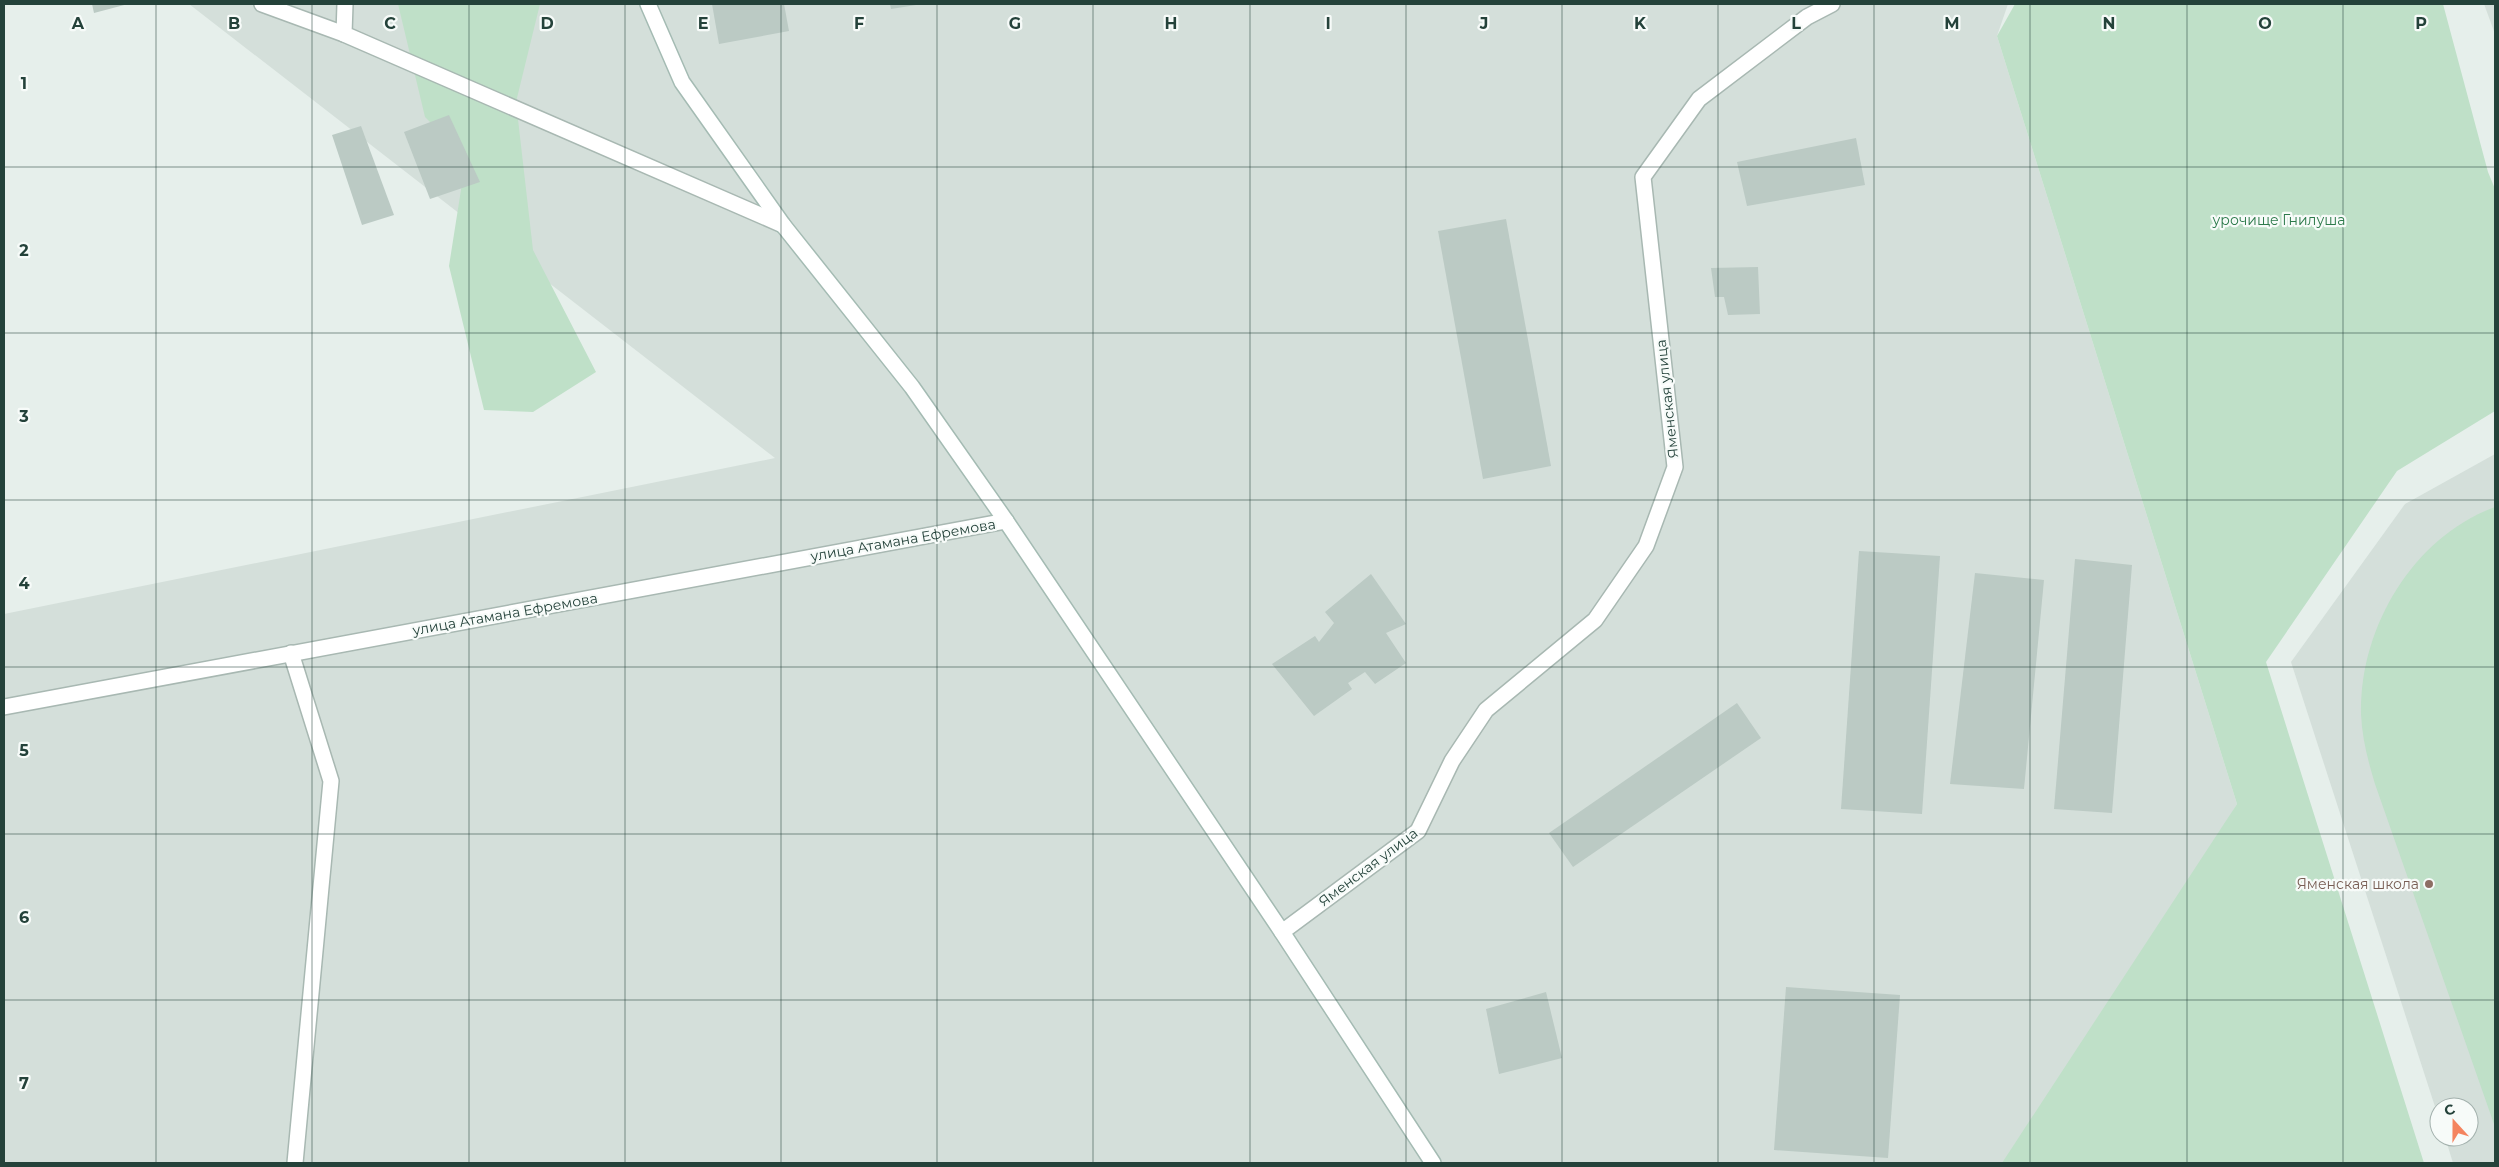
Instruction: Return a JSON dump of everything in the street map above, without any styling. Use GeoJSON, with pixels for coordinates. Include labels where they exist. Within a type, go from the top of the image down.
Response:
{"type":"FeatureCollection","features":[{"type":"Feature","properties":{"kind":"street"},"geometry":{"type":"LineString","coordinates":[[262,4],[344,34],[783,225]]}},
{"type":"Feature","properties":{"kind":"street"},"geometry":{"type":"LineString","coordinates":[[344,34],[345,4]]}},
{"type":"Feature","properties":{"kind":"street"},"geometry":{"type":"LineString","coordinates":[[648,4],[682,82],[783,225],[912,387],[1006,521],[1282,932],[1433,1163]]}},
{"type":"Feature","properties":{"kind":"street","name":"Яменская улица"},"geometry":{"type":"LineString","coordinates":[[1282,932],[1418,831],[1452,761],[1486,710],[1595,620],[1646,546],[1675,466],[1643,177],[1699,99],[1807,17],[1832,4]]}},
{"type":"Feature","properties":{"kind":"street","name":"улица Атамана Ефремова"},"geometry":{"type":"LineString","coordinates":[[4,707],[1006,521]]}},
{"type":"Feature","properties":{"kind":"street"},"geometry":{"type":"LineString","coordinates":[[291,653],[331,781],[295,1163]]}},
{"type":"Feature","properties":{"kind":"shaded area"},"geometry":{"type":"Polygon","coordinates":[[[189,4],[2008,4],[1997,36],[2237,804],[2022,1163],[4,1163],[4,614],[775,458],[189,4]]]}},
{"type":"Feature","properties":{"kind":"shaded area"},"geometry":{"type":"Polygon","coordinates":[[[2484,4],[2495,4],[2495,34],[2484,4]]]}},
{"type":"Feature","properties":{"kind":"shaded area","name":"Яменская школа"},"geometry":{"type":"Polygon","coordinates":[[[2495,454],[2495,1163],[2453,1163],[2448,1147],[2479,1147],[2479,1097],[2432,1097],[2291,662],[2405,504],[2495,454]]]}},
{"type":"Feature","properties":{"kind":"green space"},"geometry":{"type":"Polygon","coordinates":[[[398,4],[540,4],[516,102],[533,250],[596,372],[533,412],[484,410],[449,266],[466,158],[425,117],[398,4]]]}},
{"type":"Feature","properties":{"kind":"green space","name":"урочище Гнилуша"},"geometry":{"type":"Polygon","coordinates":[[[2015,4],[2443,4],[2488,172],[2495,189],[2495,411],[2397,471],[2266,662],[2424,1163],[2002,1163],[2237,804],[1997,36],[2015,4]]]}},
{"type":"Feature","properties":{"kind":"green space"},"geometry":{"type":"Polygon","coordinates":[[[2495,507],[2495,1127],[2375,784],[2366,749],[2361,714],[2363,682],[2370,650],[2381,619],[2397,590],[2416,563],[2439,540],[2466,521],[2495,507]]]}},
{"type":"Feature","properties":{"kind":"building"},"geometry":{"type":"Polygon","coordinates":[[[92,4],[128,4],[94,13],[92,4]]]}},
{"type":"Feature","properties":{"kind":"building"},"geometry":{"type":"Polygon","coordinates":[[[712,4],[784,4],[789,31],[719,44],[712,4]]]}},
{"type":"Feature","properties":{"kind":"building"},"geometry":{"type":"Polygon","coordinates":[[[890,4],[916,4],[916,5],[891,9],[890,4]]]}},
{"type":"Feature","properties":{"kind":"building"},"geometry":{"type":"Polygon","coordinates":[[[449,115],[480,182],[430,199],[404,132],[449,115]]]}},
{"type":"Feature","properties":{"kind":"building"},"geometry":{"type":"Polygon","coordinates":[[[361,126],[394,215],[362,225],[332,135],[361,126]]]}},
{"type":"Feature","properties":{"kind":"building"},"geometry":{"type":"Polygon","coordinates":[[[1856,138],[1865,185],[1747,206],[1737,162],[1856,138]]]}},
{"type":"Feature","properties":{"kind":"building"},"geometry":{"type":"Polygon","coordinates":[[[1506,219],[1551,466],[1483,479],[1438,231],[1506,219]]]}},
{"type":"Feature","properties":{"kind":"building"},"geometry":{"type":"Polygon","coordinates":[[[1758,267],[1760,314],[1728,315],[1724,297],[1715,297],[1711,268],[1758,267]]]}},
{"type":"Feature","properties":{"kind":"building"},"geometry":{"type":"Polygon","coordinates":[[[1859,551],[1940,556],[1922,814],[1841,809],[1859,551]]]}},
{"type":"Feature","properties":{"kind":"building"},"geometry":{"type":"Polygon","coordinates":[[[2075,559],[2132,565],[2112,813],[2054,809],[2075,559]]]}},
{"type":"Feature","properties":{"kind":"building"},"geometry":{"type":"Polygon","coordinates":[[[1975,573],[2044,580],[2024,789],[1950,784],[1975,573]]]}},
{"type":"Feature","properties":{"kind":"building"},"geometry":{"type":"Polygon","coordinates":[[[1371,574],[1406,624],[1386,633],[1406,663],[1375,684],[1365,672],[1348,683],[1352,689],[1314,716],[1272,664],[1315,636],[1319,642],[1334,623],[1325,612],[1371,574]]]}},
{"type":"Feature","properties":{"kind":"building"},"geometry":{"type":"Polygon","coordinates":[[[1737,703],[1761,738],[1573,867],[1549,833],[1737,703]]]}},
{"type":"Feature","properties":{"kind":"building"},"geometry":{"type":"Polygon","coordinates":[[[1786,987],[1900,995],[1888,1158],[1774,1150],[1786,987]]]}},
{"type":"Feature","properties":{"kind":"building"},"geometry":{"type":"Polygon","coordinates":[[[1546,992],[1562,1058],[1499,1074],[1486,1009],[1546,992]]]}},
{"type":"Feature","properties":{"kind":"place","name":"Яменская школа"},"geometry":{"type":"Point","coordinates":[2429,884]}}]}
